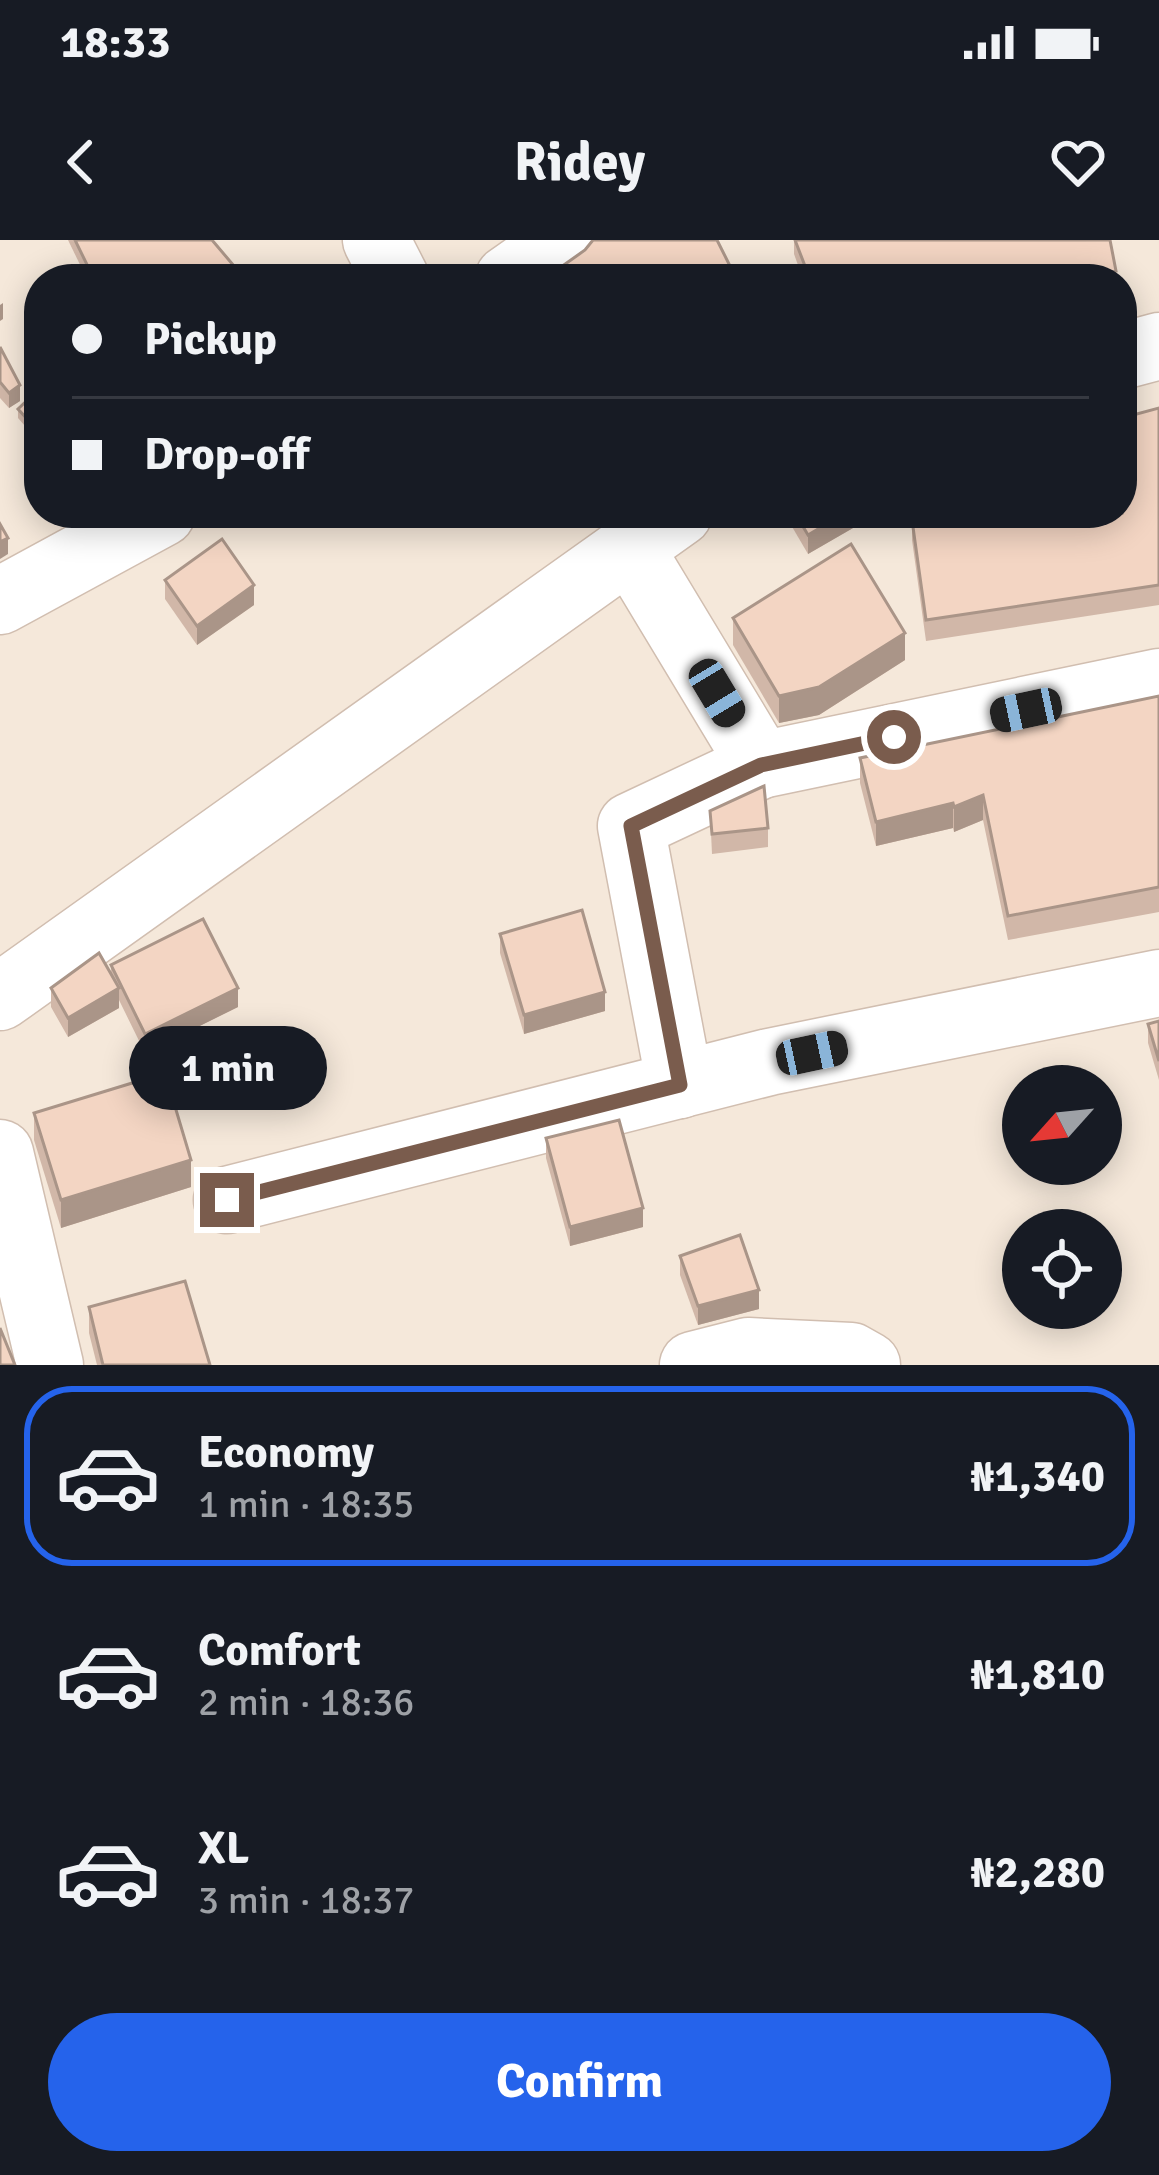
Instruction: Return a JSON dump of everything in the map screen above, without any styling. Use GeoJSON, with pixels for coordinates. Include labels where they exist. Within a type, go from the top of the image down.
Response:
{"type":"FeatureCollection","features":[{"type":"Feature","properties":{"kind":"street"},"geometry":{"type":"LineString","coordinates":[[529,264],[562,240]]}},
{"type":"Feature","properties":{"kind":"street"},"geometry":{"type":"LineString","coordinates":[[0,601],[135,528]]}},
{"type":"Feature","properties":{"kind":"street"},"geometry":{"type":"LineString","coordinates":[[0,997],[654,531],[761,765]]}},
{"type":"Feature","properties":{"kind":"street"},"geometry":{"type":"LineString","coordinates":[[680,1085],[631,826],[761,765],[1159,682]]}},
{"type":"Feature","properties":{"kind":"street"},"geometry":{"type":"LineString","coordinates":[[227,1200],[769,1062],[1159,983]]}},
{"type":"Feature","properties":{"kind":"street"},"geometry":{"type":"LineString","coordinates":[[0,1153],[50,1365]]}},
{"type":"Feature","properties":{"kind":"street"},"geometry":{"type":"LineString","coordinates":[[693,1365],[748,1351],[851,1356],[867,1365]]}},
{"type":"Feature","properties":{"kind":"shaded area"},"geometry":{"type":"Polygon","coordinates":[[[0,240],[1159,240],[1159,1365],[0,1365],[0,240]]]}},
{"type":"Feature","properties":{"kind":"building"},"geometry":{"type":"Polygon","coordinates":[[[75,240],[212,240],[232,264],[87,264],[75,240]]]}},
{"type":"Feature","properties":{"kind":"building"},"geometry":{"type":"Polygon","coordinates":[[[593,240],[717,240],[729,264],[565,264],[593,240]]]}},
{"type":"Feature","properties":{"kind":"building"},"geometry":{"type":"Polygon","coordinates":[[[795,240],[1110,240],[1115,264],[804,264],[795,240]]]}},
{"type":"Feature","properties":{"kind":"building"},"geometry":{"type":"Polygon","coordinates":[[[0,347],[20,385],[9,393],[0,382],[0,347]]]}},
{"type":"Feature","properties":{"kind":"building"},"geometry":{"type":"Polygon","coordinates":[[[1159,408],[1159,585],[926,620],[913,528],[1137,528],[1137,414],[1159,408]]]}},
{"type":"Feature","properties":{"kind":"building"},"geometry":{"type":"Polygon","coordinates":[[[222,539],[254,585],[197,626],[165,580],[222,539]]]}},
{"type":"Feature","properties":{"kind":"building"},"geometry":{"type":"Polygon","coordinates":[[[851,544],[905,633],[819,687],[779,696],[733,618],[851,544]]]}},
{"type":"Feature","properties":{"kind":"building"},"geometry":{"type":"Polygon","coordinates":[[[1159,696],[1159,887],[1008,916],[983,795],[954,807],[953,803],[876,822],[860,758],[1159,696]]]}},
{"type":"Feature","properties":{"kind":"building"},"geometry":{"type":"Polygon","coordinates":[[[764,786],[768,828],[712,834],[710,811],[764,786]]]}},
{"type":"Feature","properties":{"kind":"building"},"geometry":{"type":"Polygon","coordinates":[[[582,910],[605,992],[524,1015],[500,934],[582,910]]]}},
{"type":"Feature","properties":{"kind":"building"},"geometry":{"type":"Polygon","coordinates":[[[203,919],[238,988],[145,1034],[111,965],[203,919]]]}},
{"type":"Feature","properties":{"kind":"building"},"geometry":{"type":"Polygon","coordinates":[[[99,953],[119,988],[68,1018],[51,988],[99,953]]]}},
{"type":"Feature","properties":{"kind":"building"},"geometry":{"type":"Polygon","coordinates":[[[1159,1021],[1159,1061],[1148,1024],[1159,1021]]]}},
{"type":"Feature","properties":{"kind":"building"},"geometry":{"type":"Polygon","coordinates":[[[165,1073],[191,1160],[61,1200],[34,1113],[165,1073]]]}},
{"type":"Feature","properties":{"kind":"building"},"geometry":{"type":"Polygon","coordinates":[[[619,1120],[643,1208],[570,1227],[546,1138],[619,1120]]]}},
{"type":"Feature","properties":{"kind":"building"},"geometry":{"type":"Polygon","coordinates":[[[740,1235],[759,1290],[698,1306],[680,1256],[740,1235]]]}},
{"type":"Feature","properties":{"kind":"building"},"geometry":{"type":"Polygon","coordinates":[[[185,1281],[210,1365],[103,1365],[89,1307],[185,1281]]]}},
{"type":"Feature","properties":{"kind":"building"},"geometry":{"type":"Polygon","coordinates":[[[0,1328],[15,1365],[0,1365],[0,1328]]]}},
{"type":"Feature","properties":{"kind":"route"},"geometry":{"type":"LineString","coordinates":[[227,1200],[680,1085],[631,826],[761,765],[894,737]]}}]}
